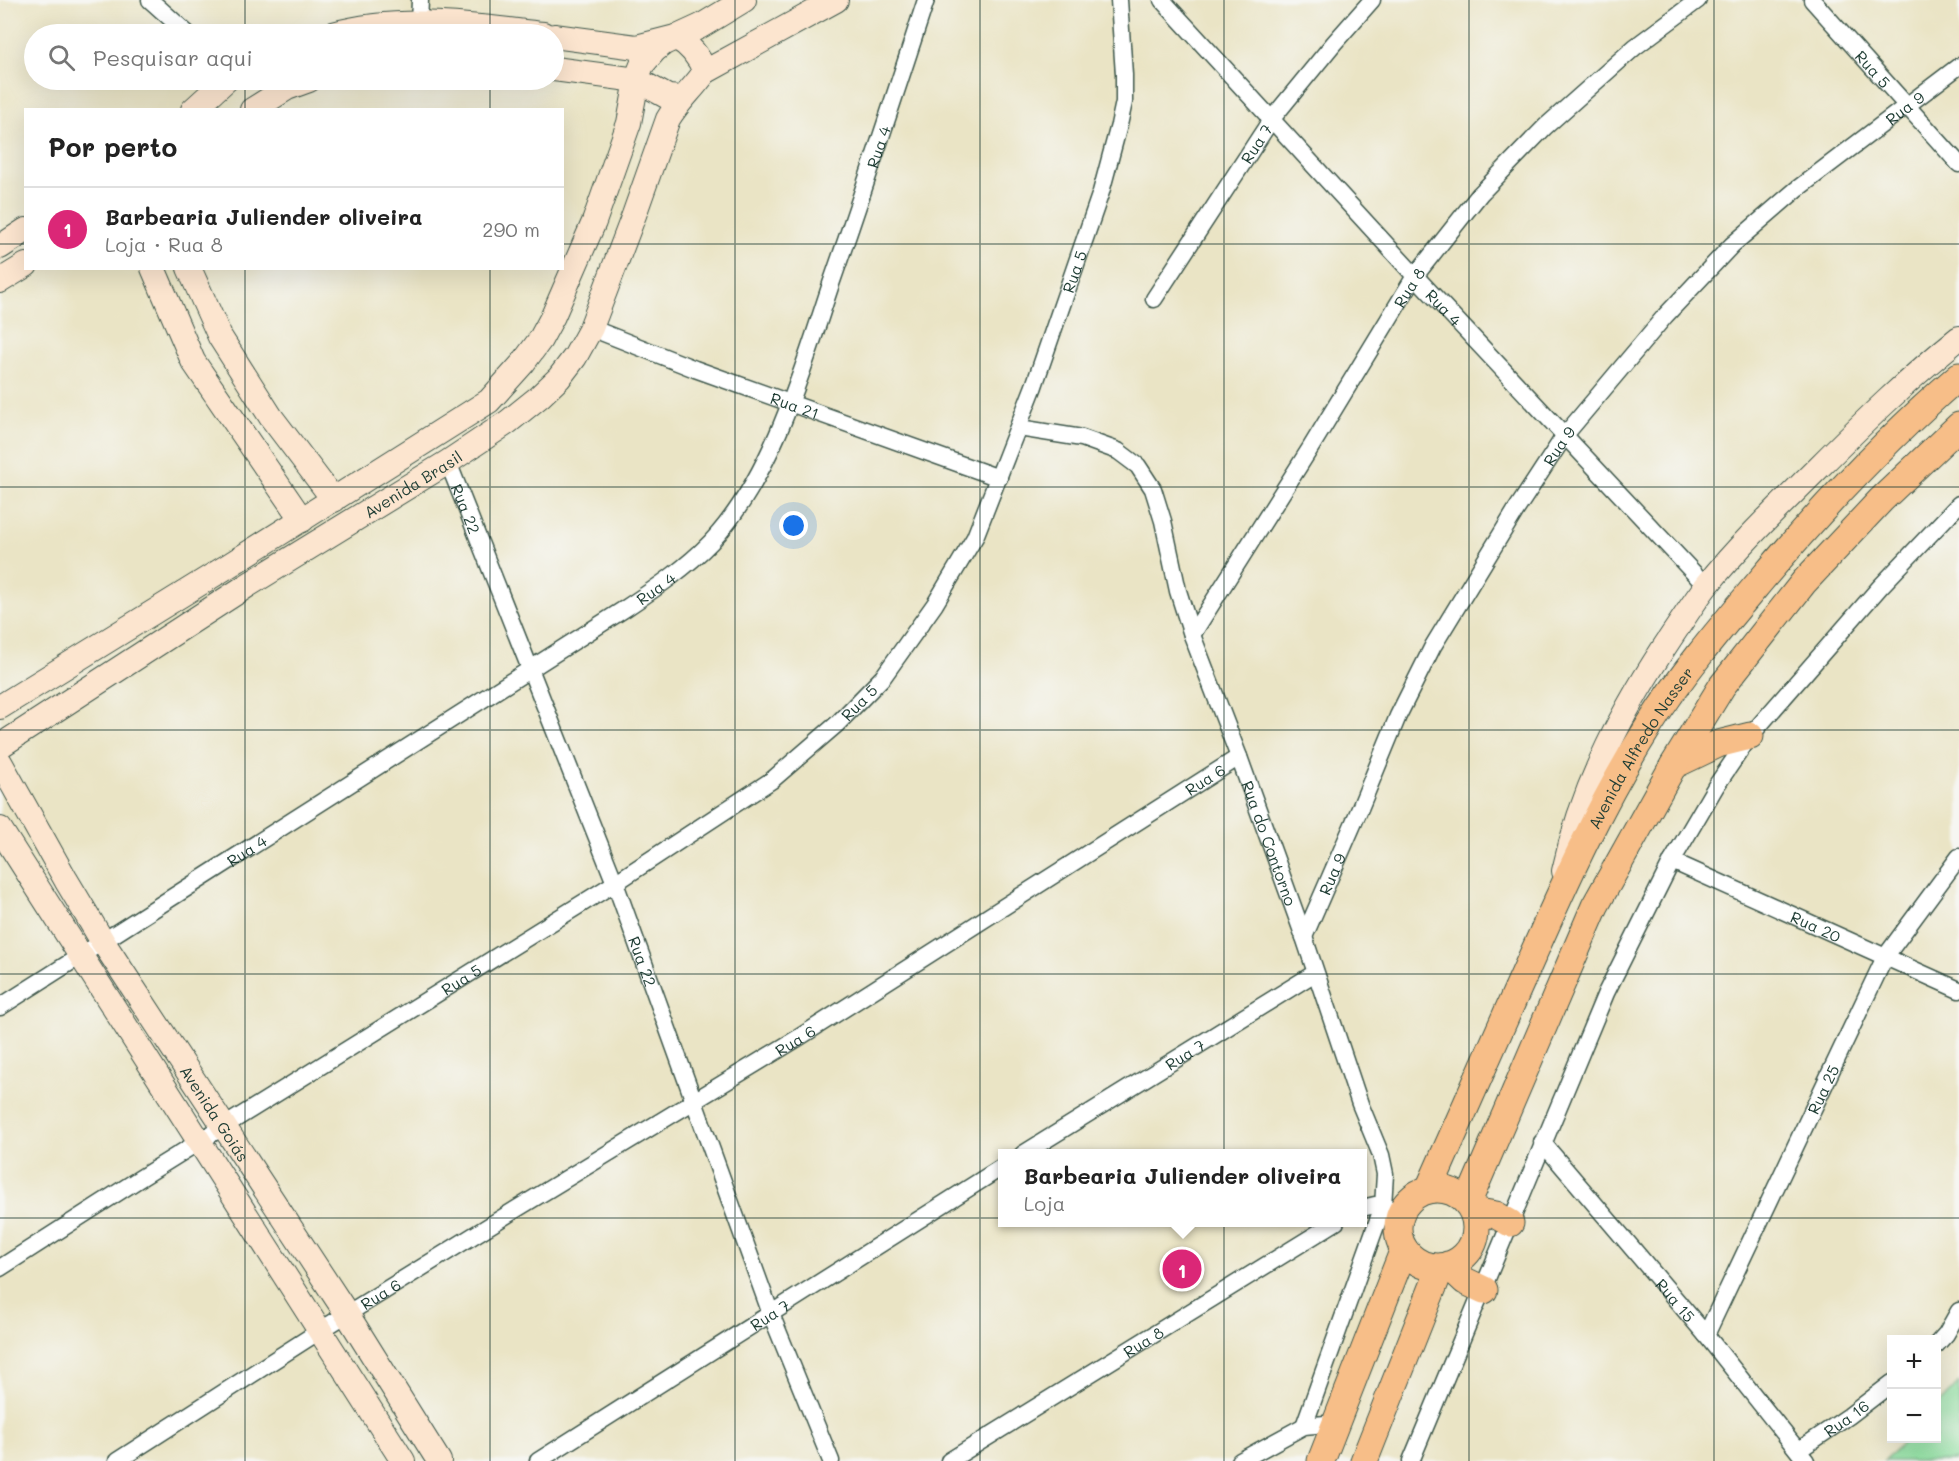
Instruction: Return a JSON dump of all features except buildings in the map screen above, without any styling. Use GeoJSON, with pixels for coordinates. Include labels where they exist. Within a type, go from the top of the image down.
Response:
{"type":"FeatureCollection","features":[{"type":"Feature","properties":{"kind":"main road","name":"Avenida Alfredo Nasser"},"geometry":{"type":"LineString","coordinates":[[1429,1189],[1559,895],[1598,815],[1649,725],[1712,638],[1783,554],[1847,483],[1923,407],[1959,376]]}},
{"type":"Feature","properties":{"kind":"main road"},"geometry":{"type":"LineString","coordinates":[[1470,1207],[1595,906],[1673,765],[1722,686],[1804,582],[1881,500],[1959,426]]}},
{"type":"Feature","properties":{"kind":"main road"},"geometry":{"type":"LineString","coordinates":[[1673,765],[1718,744],[1750,736]]}},
{"type":"Feature","properties":{"kind":"main road"},"geometry":{"type":"LineString","coordinates":[[1429,1189],[1443,1189],[1457,1194],[1470,1207],[1476,1224],[1475,1238],[1470,1250],[1460,1259],[1445,1266],[1427,1266],[1414,1260],[1404,1249],[1392,1209],[1429,1189]]}},
{"type":"Feature","properties":{"kind":"main road"},"geometry":{"type":"LineString","coordinates":[[1470,1207],[1496,1215],[1510,1223]]}},
{"type":"Feature","properties":{"kind":"main road"},"geometry":{"type":"LineString","coordinates":[[1321,1461],[1404,1249]]}},
{"type":"Feature","properties":{"kind":"main road"},"geometry":{"type":"LineString","coordinates":[[1445,1266],[1465,1281],[1484,1290]]}},
{"type":"Feature","properties":{"kind":"main road"},"geometry":{"type":"LineString","coordinates":[[1364,1461],[1445,1266]]}},
{"type":"Feature","properties":{"kind":"street"},"geometry":{"type":"LineString","coordinates":[[150,0],[177,24]]}},
{"type":"Feature","properties":{"kind":"street","name":"Avenida Brasil"},"geometry":{"type":"LineString","coordinates":[[564,37],[636,47],[675,37],[701,26],[744,0]]}},
{"type":"Feature","properties":{"kind":"street","name":"Avenida Brasil"},"geometry":{"type":"LineString","coordinates":[[0,746],[248,585],[448,462],[508,422],[559,378],[591,328],[668,119],[682,98],[705,72],[836,0]]}},
{"type":"Feature","properties":{"kind":"street","name":"Rua 4"},"geometry":{"type":"LineString","coordinates":[[81,956],[531,670],[678,572],[712,541],[737,507],[763,464],[791,402],[926,0]]}},
{"type":"Feature","properties":{"kind":"street","name":"Rua 5"},"geometry":{"type":"LineString","coordinates":[[200,1142],[615,883],[772,780],[837,724],[883,677],[934,604],[975,537],[1019,428],[1101,192],[1119,125],[1124,102],[1124,75],[1119,0]]}},
{"type":"Feature","properties":{"kind":"street","name":"Rua 4"},"geometry":{"type":"LineString","coordinates":[[1161,0],[1415,276],[1706,586]]}},
{"type":"Feature","properties":{"kind":"street","name":"Rua 7"},"geometry":{"type":"LineString","coordinates":[[1154,299],[1271,120],[1372,0]]}},
{"type":"Feature","properties":{"kind":"street","name":"Rua 8"},"geometry":{"type":"LineString","coordinates":[[1192,635],[1311,447],[1415,276],[1480,194],[1545,127],[1635,47],[1698,0]]}},
{"type":"Feature","properties":{"kind":"street","name":"Rua 5"},"geometry":{"type":"LineString","coordinates":[[1812,0],[1959,164]]}},
{"type":"Feature","properties":{"kind":"street"},"geometry":{"type":"LineString","coordinates":[[382,24],[420,12],[487,24]]}},
{"type":"Feature","properties":{"kind":"street"},"geometry":{"type":"LineString","coordinates":[[675,37],[693,50],[705,72]]}},
{"type":"Feature","properties":{"kind":"street","name":"Avenida Brasil"},"geometry":{"type":"LineString","coordinates":[[0,707],[489,401],[523,363],[540,340],[553,316],[594,222],[629,123],[640,70],[655,50],[675,37]]}},
{"type":"Feature","properties":{"kind":"street","name":"Rua 9"},"geometry":{"type":"LineString","coordinates":[[1304,937],[1398,716],[1433,646],[1565,435],[1665,316],[1732,245],[1797,189],[1959,66]]}},
{"type":"Feature","properties":{"kind":"street"},"geometry":{"type":"LineString","coordinates":[[564,70],[637,80],[668,98],[682,98]]}},
{"type":"Feature","properties":{"kind":"street"},"geometry":{"type":"LineString","coordinates":[[195,108],[215,90]]}},
{"type":"Feature","properties":{"kind":"street"},"geometry":{"type":"LineString","coordinates":[[255,108],[284,90]]}},
{"type":"Feature","properties":{"kind":"street"},"geometry":{"type":"LineString","coordinates":[[0,247],[24,231]]}},
{"type":"Feature","properties":{"kind":"street"},"geometry":{"type":"LineString","coordinates":[[0,253],[13,273]]}},
{"type":"Feature","properties":{"kind":"street"},"geometry":{"type":"LineString","coordinates":[[154,270],[193,361],[302,520]]}},
{"type":"Feature","properties":{"kind":"street"},"geometry":{"type":"LineString","coordinates":[[190,270],[220,337],[271,417],[334,500]]}},
{"type":"Feature","properties":{"kind":"street","name":"Rua 21"},"geometry":{"type":"LineString","coordinates":[[591,328],[695,369],[999,478]]}},
{"type":"Feature","properties":{"kind":"street"},"geometry":{"type":"LineString","coordinates":[[1559,895],[1572,833],[1594,775],[1618,724],[1650,668],[1706,586],[1770,516],[1869,416],[1959,338]]}},
{"type":"Feature","properties":{"kind":"street"},"geometry":{"type":"LineString","coordinates":[[489,401],[508,422]]}},
{"type":"Feature","properties":{"kind":"street","name":"Rua do Contorno"},"geometry":{"type":"LineString","coordinates":[[1019,428],[1082,438],[1118,451],[1138,466],[1153,489],[1163,521],[1178,591],[1192,635],[1239,757],[1304,937],[1360,1104],[1381,1155],[1392,1209],[1304,1426]]}},
{"type":"Feature","properties":{"kind":"street","name":"Rua 22"},"geometry":{"type":"LineString","coordinates":[[448,462],[615,883],[771,1314],[831,1461]]}},
{"type":"Feature","properties":{"kind":"street"},"geometry":{"type":"LineString","coordinates":[[1411,1461],[1606,993],[1672,861],[1716,786],[1750,736],[1880,587],[1959,505]]}},
{"type":"Feature","properties":{"kind":"street"},"geometry":{"type":"LineString","coordinates":[[228,566],[248,585]]}},
{"type":"Feature","properties":{"kind":"street","name":"Rua 6"},"geometry":{"type":"LineString","coordinates":[[321,1330],[1035,889],[1239,757]]}},
{"type":"Feature","properties":{"kind":"street","name":"Avenida Goiás"},"geometry":{"type":"LineString","coordinates":[[0,762],[103,942],[347,1314],[439,1461]]}},
{"type":"Feature","properties":{"kind":"street","name":"Avenida Goiás"},"geometry":{"type":"LineString","coordinates":[[0,829],[403,1461]]}},
{"type":"Feature","properties":{"kind":"street","name":"Rua 25"},"geometry":{"type":"LineString","coordinates":[[1706,1335],[1885,957],[1959,857]]}},
{"type":"Feature","properties":{"kind":"street","name":"Rua 20"},"geometry":{"type":"LineString","coordinates":[[1672,861],[1959,990]]}},
{"type":"Feature","properties":{"kind":"street"},"geometry":{"type":"LineString","coordinates":[[0,1007],[81,956]]}},
{"type":"Feature","properties":{"kind":"street","name":"Rua 7"},"geometry":{"type":"LineString","coordinates":[[1031,1149],[1315,973]]}},
{"type":"Feature","properties":{"kind":"street"},"geometry":{"type":"LineString","coordinates":[[0,1268],[200,1142]]}},
{"type":"Feature","properties":{"kind":"street","name":"Rua 15"},"geometry":{"type":"LineString","coordinates":[[1542,1142],[1706,1335],[1802,1456]]}},
{"type":"Feature","properties":{"kind":"street","name":"Rua 7"},"geometry":{"type":"LineString","coordinates":[[538,1461],[998,1170]]}},
{"type":"Feature","properties":{"kind":"street"},"geometry":{"type":"LineString","coordinates":[[1367,1207],[1375,1205],[1392,1209]]}},
{"type":"Feature","properties":{"kind":"street","name":"Rua 8"},"geometry":{"type":"LineString","coordinates":[[949,1461],[1328,1227]]}},
{"type":"Feature","properties":{"kind":"street"},"geometry":{"type":"LineString","coordinates":[[1941,1338],[1959,1311]]}},
{"type":"Feature","properties":{"kind":"street"},"geometry":{"type":"LineString","coordinates":[[117,1461],[321,1330]]}},
{"type":"Feature","properties":{"kind":"street","name":"Rua 16"},"geometry":{"type":"LineString","coordinates":[[1802,1456],[1887,1387]]}},
{"type":"Feature","properties":{"kind":"street"},"geometry":{"type":"LineString","coordinates":[[1240,1461],[1304,1426],[1336,1423]]}},
{"type":"Feature","properties":{"kind":"green space"},"geometry":{"type":"Polygon","coordinates":[[[1959,1383],[1959,1461],[1884,1461],[1902,1443],[1941,1443],[1941,1402],[1959,1383]]]}},
{"type":"Feature","properties":{"kind":"place","name":"Barbearia Juliender oliveira"},"geometry":{"type":"Point","coordinates":[1182,1269]}}]}
